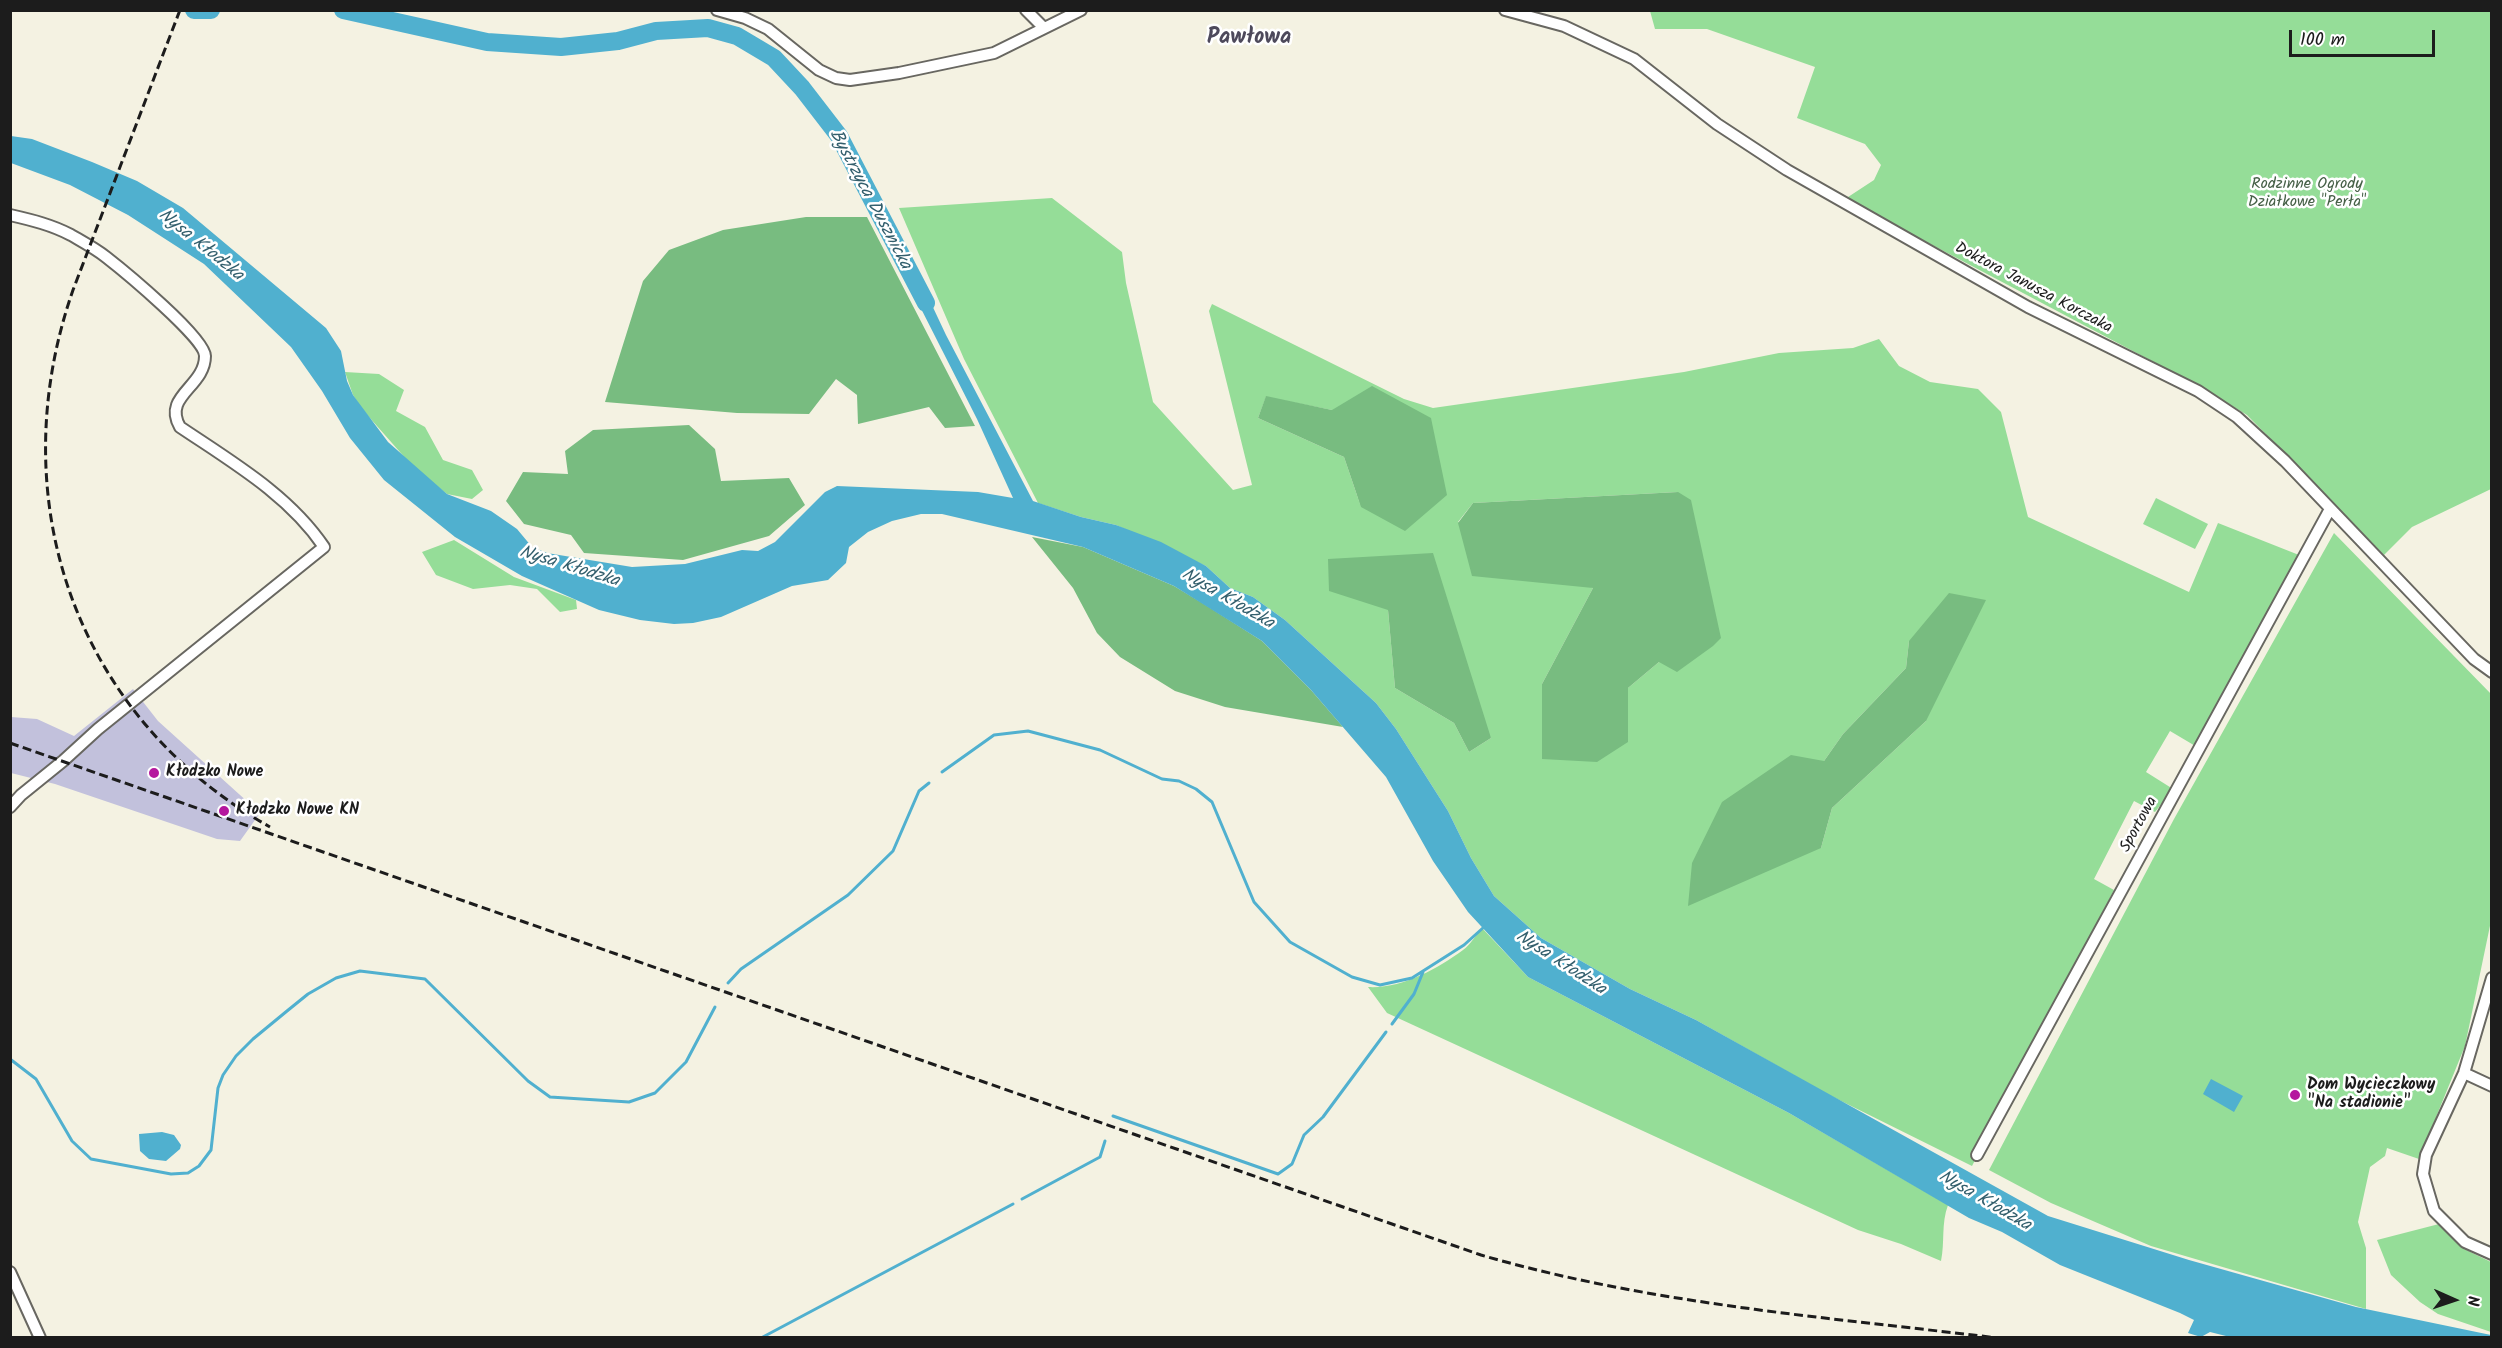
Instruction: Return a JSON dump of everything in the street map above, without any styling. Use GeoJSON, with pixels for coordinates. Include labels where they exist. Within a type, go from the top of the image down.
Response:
{"type":"FeatureCollection","features":[{"type":"Feature","properties":{"kind":"street"},"geometry":{"type":"LineString","coordinates":[[717,10],[745,18],[768,29],[819,70],[836,78],[850,80],[899,73],[994,52],[1017,44],[1081,10]]}},
{"type":"Feature","properties":{"kind":"street"},"geometry":{"type":"LineString","coordinates":[[1026,10],[1044,28]]}},
{"type":"Feature","properties":{"kind":"street","name":"Doktora Janusza Korczaka"},"geometry":{"type":"LineString","coordinates":[[1505,10],[1564,26],[1634,59],[1717,124],[1787,170],[2028,307],[2198,391],[2237,417],[2285,461],[2474,659],[2492,672]]}},
{"type":"Feature","properties":{"kind":"street"},"geometry":{"type":"LineString","coordinates":[[10,215],[41,222],[69,234],[105,256],[176,317],[203,347],[205,354],[202,373],[175,407],[175,418],[180,427],[268,487],[317,536],[324,547],[98,729],[10,807]]}},
{"type":"Feature","properties":{"kind":"street","name":"Sportowa"},"geometry":{"type":"LineString","coordinates":[[1977,1155],[2330,509]]}},
{"type":"Feature","properties":{"kind":"street"},"geometry":{"type":"LineString","coordinates":[[2492,978],[2464,1073],[2426,1155],[2423,1174],[2434,1211],[2465,1242],[2492,1254]]}},
{"type":"Feature","properties":{"kind":"street"},"geometry":{"type":"LineString","coordinates":[[2464,1073],[2492,1086]]}},
{"type":"Feature","properties":{"kind":"street"},"geometry":{"type":"LineString","coordinates":[[10,1272],[40,1338]]}},
{"type":"Feature","properties":{"kind":"shaded area"},"geometry":{"type":"Polygon","coordinates":[[[133,689],[158,721],[260,813],[240,841],[217,839],[55,784],[11,773],[11,717],[37,719],[74,736],[133,689]]]}},
{"type":"Feature","properties":{"kind":"green space","name":"Rodzinne Ogrody Działkowe \"Perła\""},"geometry":{"type":"Polygon","coordinates":[[[1650,11],[2491,11],[2491,489],[2412,527],[2384,555],[2247,415],[2201,387],[1845,199],[1874,180],[1881,165],[1865,144],[1797,118],[1815,67],[1707,29],[1655,29],[1650,11]]]}},
{"type":"Feature","properties":{"kind":"green space"},"geometry":{"type":"Polygon","coordinates":[[[1052,198],[1122,252],[1126,283],[1153,402],[1233,490],[1252,485],[1209,311],[1212,304],[1404,399],[1433,408],[1684,372],[1779,353],[1853,348],[1879,339],[1899,366],[1930,382],[1978,389],[2001,412],[2028,517],[2189,592],[2218,523],[2299,555],[2197,747],[2170,731],[2146,772],[2173,789],[2155,812],[2134,801],[2094,879],[2114,890],[1972,1166],[1829,1095],[1696,1020],[1630,989],[1541,938],[1494,896],[1471,858],[1448,811],[1396,729],[1376,703],[1285,620],[1253,597],[1230,588],[1206,566],[1116,525],[1081,517],[1038,503],[964,359],[899,208],[1052,198]],[[1266,397],[1258,418],[1344,457],[1361,507],[1332,410],[1266,397]],[[1678,492],[1473,503],[1458,522],[1593,588],[1542,684],[1628,688],[1659,662],[1678,492]],[[1388,610],[1395,688],[1454,723],[1469,752],[1491,738],[1388,610]],[[1909,641],[1906,668],[1843,734],[1824,761],[1821,848],[1832,808],[1926,721],[1909,641]]]}},
{"type":"Feature","properties":{"kind":"green space"},"geometry":{"type":"Polygon","coordinates":[[[806,217],[867,217],[975,426],[945,428],[929,407],[858,424],[857,395],[836,379],[809,414],[737,413],[605,402],[643,281],[669,250],[723,230],[806,217]]]}},
{"type":"Feature","properties":{"kind":"green space"},"geometry":{"type":"Polygon","coordinates":[[[345,372],[379,374],[404,390],[396,411],[425,427],[443,460],[472,470],[483,490],[472,499],[447,494],[414,468],[362,409],[353,395],[345,372]]]}},
{"type":"Feature","properties":{"kind":"green space"},"geometry":{"type":"Polygon","coordinates":[[[1372,386],[1431,418],[1447,495],[1405,531],[1361,507],[1344,457],[1258,418],[1266,396],[1332,410],[1372,386]]]}},
{"type":"Feature","properties":{"kind":"green space"},"geometry":{"type":"Polygon","coordinates":[[[689,425],[715,449],[721,481],[789,478],[805,505],[769,536],[683,560],[584,553],[571,535],[524,524],[506,501],[523,472],[568,474],[565,451],[593,430],[689,425]]]}},
{"type":"Feature","properties":{"kind":"green space"},"geometry":{"type":"Polygon","coordinates":[[[1678,492],[1691,500],[1721,638],[1677,672],[1659,662],[1628,688],[1628,742],[1597,762],[1542,759],[1542,684],[1593,588],[1472,576],[1458,523],[1473,503],[1678,492]]]}},
{"type":"Feature","properties":{"kind":"green space"},"geometry":{"type":"Polygon","coordinates":[[[2156,498],[2208,524],[2195,549],[2143,524],[2156,498]]]}},
{"type":"Feature","properties":{"kind":"green space"},"geometry":{"type":"Polygon","coordinates":[[[2334,533],[2492,695],[2491,921],[2465,1046],[2419,1159],[2387,1148],[2385,1156],[2370,1167],[2358,1222],[2366,1248],[2366,1309],[2151,1246],[2051,1203],[1989,1170],[2174,819],[2334,533]]]}},
{"type":"Feature","properties":{"kind":"green space"},"geometry":{"type":"Polygon","coordinates":[[[1032,537],[1083,547],[1174,586],[1204,604],[1262,641],[1311,690],[1343,727],[1225,707],[1175,691],[1120,657],[1097,633],[1073,588],[1032,537]]]}},
{"type":"Feature","properties":{"kind":"green space"},"geometry":{"type":"Polygon","coordinates":[[[454,540],[514,577],[576,600],[577,609],[560,612],[537,589],[510,585],[473,589],[436,575],[422,552],[454,540]]]}},
{"type":"Feature","properties":{"kind":"green space"},"geometry":{"type":"Polygon","coordinates":[[[1433,553],[1491,738],[1469,752],[1454,723],[1395,688],[1388,610],[1329,591],[1328,559],[1433,553]]]}},
{"type":"Feature","properties":{"kind":"green space"},"geometry":{"type":"Polygon","coordinates":[[[1949,593],[1986,600],[1926,721],[1832,808],[1821,848],[1688,906],[1692,863],[1722,802],[1791,755],[1824,761],[1843,734],[1906,668],[1909,641],[1949,593]]]}},
{"type":"Feature","properties":{"kind":"green space"},"geometry":{"type":"Polygon","coordinates":[[[1482,928],[1528,977],[1789,1113],[1948,1205],[1941,1261],[1901,1244],[1858,1230],[1387,1013],[1368,987],[1393,985],[1430,971],[1466,948],[1482,928]]]}},
{"type":"Feature","properties":{"kind":"green space"},"geometry":{"type":"Polygon","coordinates":[[[2439,1224],[2462,1248],[2491,1262],[2491,1332],[2438,1314],[2420,1302],[2391,1275],[2377,1240],[2439,1224]]]}},
{"type":"Feature","properties":{"kind":"water","name":"Nysa Kłodzka"},"geometry":{"type":"Polygon","coordinates":[[[11,136],[32,139],[92,162],[137,181],[183,208],[326,328],[341,351],[347,381],[353,395],[388,442],[447,494],[491,511],[517,529],[532,547],[547,553],[632,567],[685,564],[742,550],[758,551],[775,542],[825,492],[837,486],[978,492],[1013,498],[977,419],[906,279],[922,284],[946,335],[1033,501],[1081,517],[1116,525],[1161,542],[1206,566],[1230,588],[1253,597],[1285,620],[1376,703],[1396,729],[1448,811],[1471,858],[1494,896],[1541,938],[1630,989],[1696,1020],[2048,1216],[2189,1260],[2356,1307],[2491,1335],[2491,1337],[2234,1338],[2210,1332],[2201,1337],[2188,1333],[2194,1320],[2060,1265],[2002,1232],[1969,1218],[1789,1113],[1528,977],[1468,912],[1433,861],[1386,777],[1311,690],[1262,641],[1174,586],[1083,547],[942,514],[921,514],[892,521],[868,532],[849,547],[846,563],[828,580],[792,586],[721,617],[693,623],[674,624],[640,620],[599,610],[522,576],[455,537],[384,480],[350,438],[322,391],[291,347],[204,264],[128,215],[70,185],[11,163],[11,136]]]}},
{"type":"Feature","properties":{"kind":"water"},"geometry":{"type":"Polygon","coordinates":[[[2211,1079],[2243,1096],[2234,1112],[2203,1094],[2211,1079]]]}},
{"type":"Feature","properties":{"kind":"water"},"geometry":{"type":"Polygon","coordinates":[[[162,1132],[174,1135],[181,1145],[180,1149],[166,1161],[149,1159],[140,1151],[139,1134],[162,1132]]]}},
{"type":"Feature","properties":{"kind":"waterway","name":"Bystrzyca Dusznicka"},"geometry":{"type":"LineString","coordinates":[[194,10],[211,10]]}},
{"type":"Feature","properties":{"kind":"waterway","name":"Bystrzyca Dusznicka"},"geometry":{"type":"LineString","coordinates":[[343,10],[487,42],[561,47],[618,41],[656,31],[708,28],[737,36],[774,58],[802,88],[839,136],[926,303]]}},
{"type":"Feature","properties":{"kind":"waterway","name":"Bystrzyca Dusznicka"},"geometry":{"type":"LineString","coordinates":[[373,10],[382,20]]}},
{"type":"Feature","properties":{"kind":"waterway"},"geometry":{"type":"LineString","coordinates":[[942,772],[994,735],[1028,731],[1100,750],[1162,779],[1179,781],[1196,789],[1212,802],[1254,902],[1290,942],[1352,977],[1380,985],[1412,978],[1464,945],[1484,927]]}},
{"type":"Feature","properties":{"kind":"waterway"},"geometry":{"type":"LineString","coordinates":[[728,983],[741,969],[848,895],[893,851],[919,791],[929,783]]}},
{"type":"Feature","properties":{"kind":"waterway"},"geometry":{"type":"LineString","coordinates":[[10,1059],[36,1079],[72,1141],[91,1159],[171,1174],[188,1173],[199,1166],[211,1150],[218,1088],[223,1075],[236,1056],[308,994],[336,978],[360,971],[425,979],[528,1081],[550,1097],[629,1102],[655,1093],[686,1062],[715,1007]]}},
{"type":"Feature","properties":{"kind":"waterway"},"geometry":{"type":"LineString","coordinates":[[1392,1024],[1414,994],[1423,972]]}},
{"type":"Feature","properties":{"kind":"waterway"},"geometry":{"type":"LineString","coordinates":[[1113,1116],[1278,1174],[1292,1164],[1304,1135],[1323,1117],[1386,1032]]}},
{"type":"Feature","properties":{"kind":"waterway"},"geometry":{"type":"LineString","coordinates":[[1022,1199],[1100,1157],[1105,1141]]}},
{"type":"Feature","properties":{"kind":"waterway"},"geometry":{"type":"LineString","coordinates":[[761,1338],[1013,1204]]}},
{"type":"Feature","properties":{"kind":"railway"},"geometry":{"type":"LineString","coordinates":[[180,10],[73,290],[53,369],[46,447],[52,523],[71,596],[103,664],[147,726],[203,781],[270,827]]}},
{"type":"Feature","properties":{"kind":"railway"},"geometry":{"type":"LineString","coordinates":[[10,743],[1481,1255],[1544,1272],[1673,1297],[1998,1338]]}},
{"type":"Feature","properties":{"kind":"place","name":"Kłodzko Nowe"},"geometry":{"type":"Point","coordinates":[154,773]}},
{"type":"Feature","properties":{"kind":"place","name":"Kłodzko Nowe KN"},"geometry":{"type":"Point","coordinates":[224,811]}},
{"type":"Feature","properties":{"kind":"place","name":"Dom Wycieczkowy \"Na stadionie\""},"geometry":{"type":"Point","coordinates":[2295,1095]}},
{"type":"Feature","properties":{"kind":"district","name":"Pawłowa"},"geometry":{"type":"Point","coordinates":[1249,39]}}]}
